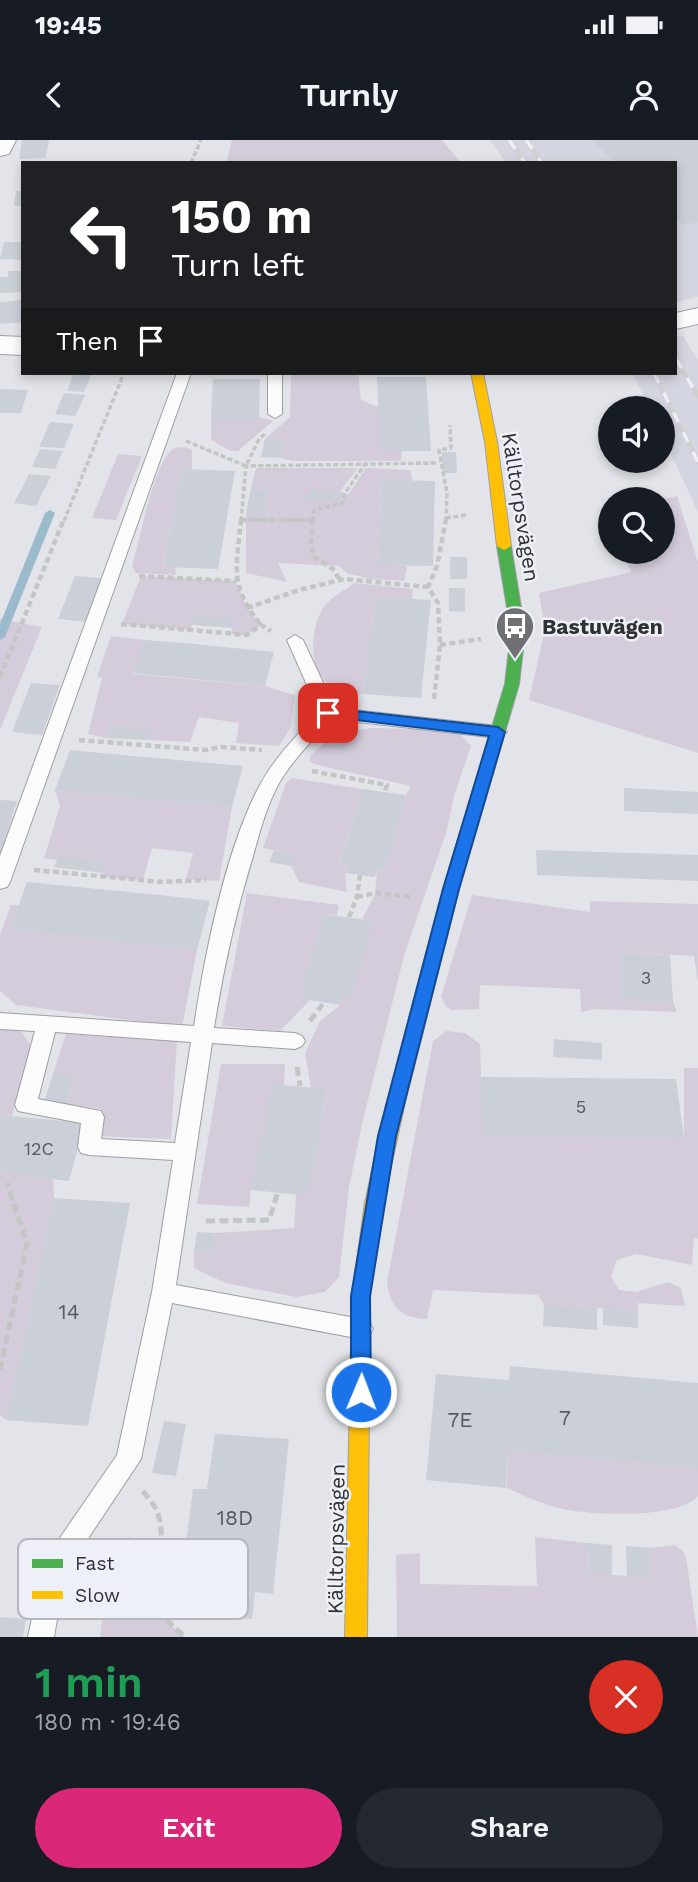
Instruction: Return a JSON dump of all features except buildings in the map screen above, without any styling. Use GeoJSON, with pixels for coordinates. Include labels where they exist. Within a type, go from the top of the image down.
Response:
{"type":"FeatureCollection","features":[{"type":"Feature","properties":{"kind":"street"},"geometry":{"type":"LineString","coordinates":[[0,149],[4,140]]}},
{"type":"Feature","properties":{"kind":"street"},"geometry":{"type":"LineString","coordinates":[[677,321],[698,316]]}},
{"type":"Feature","properties":{"kind":"street"},"geometry":{"type":"LineString","coordinates":[[0,345],[21,346]]}},
{"type":"Feature","properties":{"kind":"street","name":"Källtorpsvägen"},"geometry":{"type":"LineString","coordinates":[[356,1637],[361,1296],[387,1136],[447,904],[512,684],[517,632],[500,524],[491,442],[477,375]]}},
{"type":"Feature","properties":{"kind":"lane"},"geometry":{"type":"LineString","coordinates":[[3,875],[183,375]]}},
{"type":"Feature","properties":{"kind":"lane"},"geometry":{"type":"LineString","coordinates":[[275,375],[275,414]]}},
{"type":"Feature","properties":{"kind":"lane"},"geometry":{"type":"LineString","coordinates":[[295,640],[328,713]]}},
{"type":"Feature","properties":{"kind":"lane"},"geometry":{"type":"LineString","coordinates":[[328,713],[498,732]]}},
{"type":"Feature","properties":{"kind":"lane"},"geometry":{"type":"LineString","coordinates":[[74,1539],[129,1459],[163,1292],[212,975],[235,882],[257,810],[271,782],[288,758],[328,713]]}},
{"type":"Feature","properties":{"kind":"lane"},"geometry":{"type":"LineString","coordinates":[[0,1021],[295,1041]]}},
{"type":"Feature","properties":{"kind":"lane"},"geometry":{"type":"LineString","coordinates":[[47,1025],[26,1105],[93,1117],[89,1147],[184,1152]]}},
{"type":"Feature","properties":{"kind":"lane"},"geometry":{"type":"LineString","coordinates":[[163,1292],[361,1329]]}},
{"type":"Feature","properties":{"kind":"lane"},"geometry":{"type":"LineString","coordinates":[[41,1637],[44,1619]]}},
{"type":"Feature","properties":{"kind":"path"},"geometry":{"type":"LineString","coordinates":[[192,161],[201,140]]}},
{"type":"Feature","properties":{"kind":"path"},"geometry":{"type":"LineString","coordinates":[[0,677],[123,375]]}},
{"type":"Feature","properties":{"kind":"path"},"geometry":{"type":"LineString","coordinates":[[275,414],[279,418],[260,439],[246,466],[236,581],[247,608],[261,625],[295,640]]}},
{"type":"Feature","properties":{"kind":"path"},"geometry":{"type":"LineString","coordinates":[[428,587],[435,577],[446,518],[446,484],[438,463],[439,450],[452,448],[450,416]]}},
{"type":"Feature","properties":{"kind":"path"},"geometry":{"type":"LineString","coordinates":[[163,432],[246,466],[438,463]]}},
{"type":"Feature","properties":{"kind":"path"},"geometry":{"type":"LineString","coordinates":[[340,580],[333,569],[314,557],[311,546],[314,510],[342,503],[345,493],[365,464]]}},
{"type":"Feature","properties":{"kind":"path"},"geometry":{"type":"LineString","coordinates":[[241,520],[313,520]]}},
{"type":"Feature","properties":{"kind":"path"},"geometry":{"type":"LineString","coordinates":[[114,573],[236,581]]}},
{"type":"Feature","properties":{"kind":"path"},"geometry":{"type":"LineString","coordinates":[[247,608],[299,590],[340,580],[428,587]]}},
{"type":"Feature","properties":{"kind":"path"},"geometry":{"type":"LineString","coordinates":[[428,587],[438,603],[440,645],[435,694],[428,724]]}},
{"type":"Feature","properties":{"kind":"path"},"geometry":{"type":"LineString","coordinates":[[94,622],[247,635],[261,625]]}},
{"type":"Feature","properties":{"kind":"path"},"geometry":{"type":"LineString","coordinates":[[440,645],[485,639]]}},
{"type":"Feature","properties":{"kind":"path"},"geometry":{"type":"LineString","coordinates":[[53,738],[206,750],[220,747],[288,758],[387,785],[385,792]]}},
{"type":"Feature","properties":{"kind":"path"},"geometry":{"type":"LineString","coordinates":[[3,875],[162,882],[186,879],[235,882]]}},
{"type":"Feature","properties":{"kind":"path"},"geometry":{"type":"LineString","coordinates":[[349,917],[357,897],[360,875]]}},
{"type":"Feature","properties":{"kind":"path"},"geometry":{"type":"LineString","coordinates":[[357,897],[375,894],[447,904]]}},
{"type":"Feature","properties":{"kind":"path"},"geometry":{"type":"LineString","coordinates":[[0,1370],[27,1244],[7,1183]]}},
{"type":"Feature","properties":{"kind":"path"},"geometry":{"type":"LineString","coordinates":[[173,1221],[269,1220],[278,1192]]}},
{"type":"Feature","properties":{"kind":"path"},"geometry":{"type":"LineString","coordinates":[[118,1475],[152,1499],[161,1515],[159,1539]]}},
{"type":"Feature","properties":{"kind":"path"},"geometry":{"type":"LineString","coordinates":[[167,1619],[185,1637]]}},
{"type":"Feature","properties":{"kind":"shaded area"},"geometry":{"type":"Polygon","coordinates":[[[232,140],[442,140],[459,161],[227,161],[232,140]]]}},
{"type":"Feature","properties":{"kind":"shaded area"},"geometry":{"type":"Polygon","coordinates":[[[490,140],[698,140],[698,297],[677,302],[677,161],[505,161],[490,140]]]}},
{"type":"Feature","properties":{"kind":"shaded area"},"geometry":{"type":"Polygon","coordinates":[[[683,336],[698,360],[698,512],[675,463],[675,396],[644,396],[633,375],[677,375],[677,337],[683,336]]]}},
{"type":"Feature","properties":{"kind":"shaded area"},"geometry":{"type":"Polygon","coordinates":[[[291,375],[358,375],[361,400],[378,407],[402,451],[401,461],[292,461],[281,458],[284,440],[265,439],[290,417],[291,375]]]}},
{"type":"Feature","properties":{"kind":"shaded area"},"geometry":{"type":"Polygon","coordinates":[[[259,417],[273,421],[238,451],[231,451],[211,440],[211,420],[259,420],[259,417]]]}},
{"type":"Feature","properties":{"kind":"shaded area"},"geometry":{"type":"Polygon","coordinates":[[[186,447],[192,450],[192,469],[182,469],[163,566],[175,567],[176,575],[136,573],[132,566],[160,467],[175,448],[186,447]]]}},
{"type":"Feature","properties":{"kind":"shaded area"},"geometry":{"type":"Polygon","coordinates":[[[118,454],[142,456],[116,520],[92,518],[118,454]]]}},
{"type":"Feature","properties":{"kind":"shaded area"},"geometry":{"type":"Polygon","coordinates":[[[256,468],[358,468],[340,491],[348,495],[366,468],[410,470],[413,481],[381,480],[377,564],[407,566],[404,581],[370,579],[347,573],[339,566],[278,563],[287,582],[246,573],[246,513],[263,513],[268,489],[251,488],[256,468]]]}},
{"type":"Feature","properties":{"kind":"shaded area"},"geometry":{"type":"Polygon","coordinates":[[[675,496],[698,562],[698,753],[529,700],[545,629],[539,593],[631,572],[628,564],[675,564],[675,496]]]}},
{"type":"Feature","properties":{"kind":"shaded area"},"geometry":{"type":"Polygon","coordinates":[[[141,576],[236,581],[247,608],[261,625],[247,635],[231,634],[234,618],[192,625],[189,630],[122,624],[141,576]]]}},
{"type":"Feature","properties":{"kind":"shaded area"},"geometry":{"type":"Polygon","coordinates":[[[354,583],[413,589],[412,599],[376,597],[362,694],[333,687],[322,678],[314,657],[313,645],[321,611],[330,600],[354,583]]]}},
{"type":"Feature","properties":{"kind":"shaded area"},"geometry":{"type":"Polygon","coordinates":[[[0,619],[42,627],[0,730],[0,619]]]}},
{"type":"Feature","properties":{"kind":"shaded area"},"geometry":{"type":"Polygon","coordinates":[[[111,636],[144,640],[133,674],[265,686],[295,695],[291,727],[279,746],[236,743],[239,723],[199,717],[190,742],[148,740],[150,729],[109,726],[106,738],[88,734],[102,678],[97,676],[111,636]]]}},
{"type":"Feature","properties":{"kind":"shaded area"},"geometry":{"type":"Polygon","coordinates":[[[373,728],[449,730],[461,735],[471,746],[455,793],[446,833],[404,956],[362,1124],[349,1187],[339,1277],[325,1292],[296,1297],[225,1283],[194,1268],[194,1252],[213,1253],[216,1233],[294,1228],[296,1194],[309,1195],[327,1090],[311,1088],[305,1053],[320,1021],[340,1005],[372,921],[362,919],[375,894],[377,869],[385,870],[406,795],[411,786],[317,765],[310,762],[310,757],[338,736],[373,728]]]}},
{"type":"Feature","properties":{"kind":"shaded area"},"geometry":{"type":"Polygon","coordinates":[[[292,778],[362,789],[340,863],[347,865],[347,892],[299,882],[291,866],[296,854],[263,848],[286,783],[292,778]]]}},
{"type":"Feature","properties":{"kind":"shaded area"},"geometry":{"type":"Polygon","coordinates":[[[55,790],[232,807],[219,881],[186,879],[193,853],[152,848],[143,880],[102,877],[107,860],[59,855],[57,860],[44,858],[60,806],[55,790]]]}},
{"type":"Feature","properties":{"kind":"shaded area"},"geometry":{"type":"Polygon","coordinates":[[[247,893],[339,905],[337,915],[324,914],[301,990],[306,991],[303,999],[310,1000],[280,1031],[222,1026],[247,893]]]}},
{"type":"Feature","properties":{"kind":"shaded area"},"geometry":{"type":"Polygon","coordinates":[[[472,895],[590,912],[590,901],[698,904],[698,982],[694,956],[621,952],[622,999],[673,1002],[677,1012],[596,1009],[581,1012],[580,989],[480,985],[479,1009],[452,1010],[446,1007],[441,997],[472,895]]]}},
{"type":"Feature","properties":{"kind":"shaded area"},"geometry":{"type":"Polygon","coordinates":[[[11,905],[19,905],[10,930],[197,950],[182,1027],[16,1005],[0,991],[0,935],[11,905]]]}},
{"type":"Feature","properties":{"kind":"shaded area"},"geometry":{"type":"Polygon","coordinates":[[[0,1021],[15,1022],[31,1046],[12,1116],[0,1115],[0,1021]]]}},
{"type":"Feature","properties":{"kind":"shaded area"},"geometry":{"type":"Polygon","coordinates":[[[446,1031],[465,1033],[480,1044],[483,1134],[684,1137],[684,1068],[698,1068],[698,1239],[694,1237],[692,1265],[636,1254],[617,1260],[611,1277],[619,1290],[636,1292],[668,1282],[681,1288],[685,1306],[638,1303],[638,1311],[544,1304],[538,1295],[433,1290],[427,1319],[410,1316],[398,1310],[391,1298],[387,1282],[433,1041],[446,1031]]]}},
{"type":"Feature","properties":{"kind":"shaded area"},"geometry":{"type":"Polygon","coordinates":[[[66,1034],[177,1041],[171,1139],[96,1136],[102,1109],[67,1104],[75,1077],[53,1074],[66,1034]]]}},
{"type":"Feature","properties":{"kind":"shaded area"},"geometry":{"type":"Polygon","coordinates":[[[221,1064],[285,1064],[284,1085],[251,1190],[249,1207],[197,1204],[221,1064]]]}},
{"type":"Feature","properties":{"kind":"shaded area"},"geometry":{"type":"Polygon","coordinates":[[[0,1173],[53,1179],[54,1198],[6,1420],[0,1415],[0,1173]]]}},
{"type":"Feature","properties":{"kind":"shaded area"},"geometry":{"type":"Polygon","coordinates":[[[508,1451],[698,1468],[698,1496],[673,1509],[636,1514],[581,1512],[559,1508],[507,1488],[508,1451]]]}},
{"type":"Feature","properties":{"kind":"shaded area"},"geometry":{"type":"Polygon","coordinates":[[[535,1537],[587,1543],[588,1573],[651,1578],[650,1548],[675,1545],[683,1551],[686,1558],[698,1637],[397,1637],[396,1555],[420,1553],[420,1584],[537,1586],[535,1537]]]}},
{"type":"Feature","properties":{"kind":"shaded area"},"geometry":{"type":"Polygon","coordinates":[[[102,1619],[166,1619],[185,1637],[100,1637],[102,1619]]]}},
{"type":"Feature","properties":{"kind":"waterway"},"geometry":{"type":"LineString","coordinates":[[0,637],[50,513]]}},
{"type":"Feature","properties":{"kind":"railway"},"geometry":{"type":"LineString","coordinates":[[509,140],[524,161]]}},
{"type":"Feature","properties":{"kind":"railway"},"geometry":{"type":"LineString","coordinates":[[526,140],[541,161]]}},
{"type":"Feature","properties":{"kind":"railway"},"geometry":{"type":"LineString","coordinates":[[677,361],[698,396]]}},
{"type":"Feature","properties":{"kind":"railway"},"geometry":{"type":"LineString","coordinates":[[655,375],[698,462]]}},
{"type":"Feature","properties":{"kind":"traffic: fast"},"geometry":{"type":"LineString","coordinates":[[396,1102],[451,889],[512,684],[518,632],[504,546]]}},
{"type":"Feature","properties":{"kind":"traffic: slow"},"geometry":{"type":"LineString","coordinates":[[477,375],[491,442],[504,546]]}},
{"type":"Feature","properties":{"kind":"traffic: slow"},"geometry":{"type":"LineString","coordinates":[[356,1637],[361,1296],[374,1203],[396,1102]]}},
{"type":"Feature","properties":{"kind":"place","name":"Bastuvägen"},"geometry":{"type":"Point","coordinates":[515,660]}},
{"type":"Feature","properties":{"kind":"route"},"geometry":{"type":"LineString","coordinates":[[328,713],[498,732],[451,889],[387,1136],[361,1296],[361,1392]]}}]}
